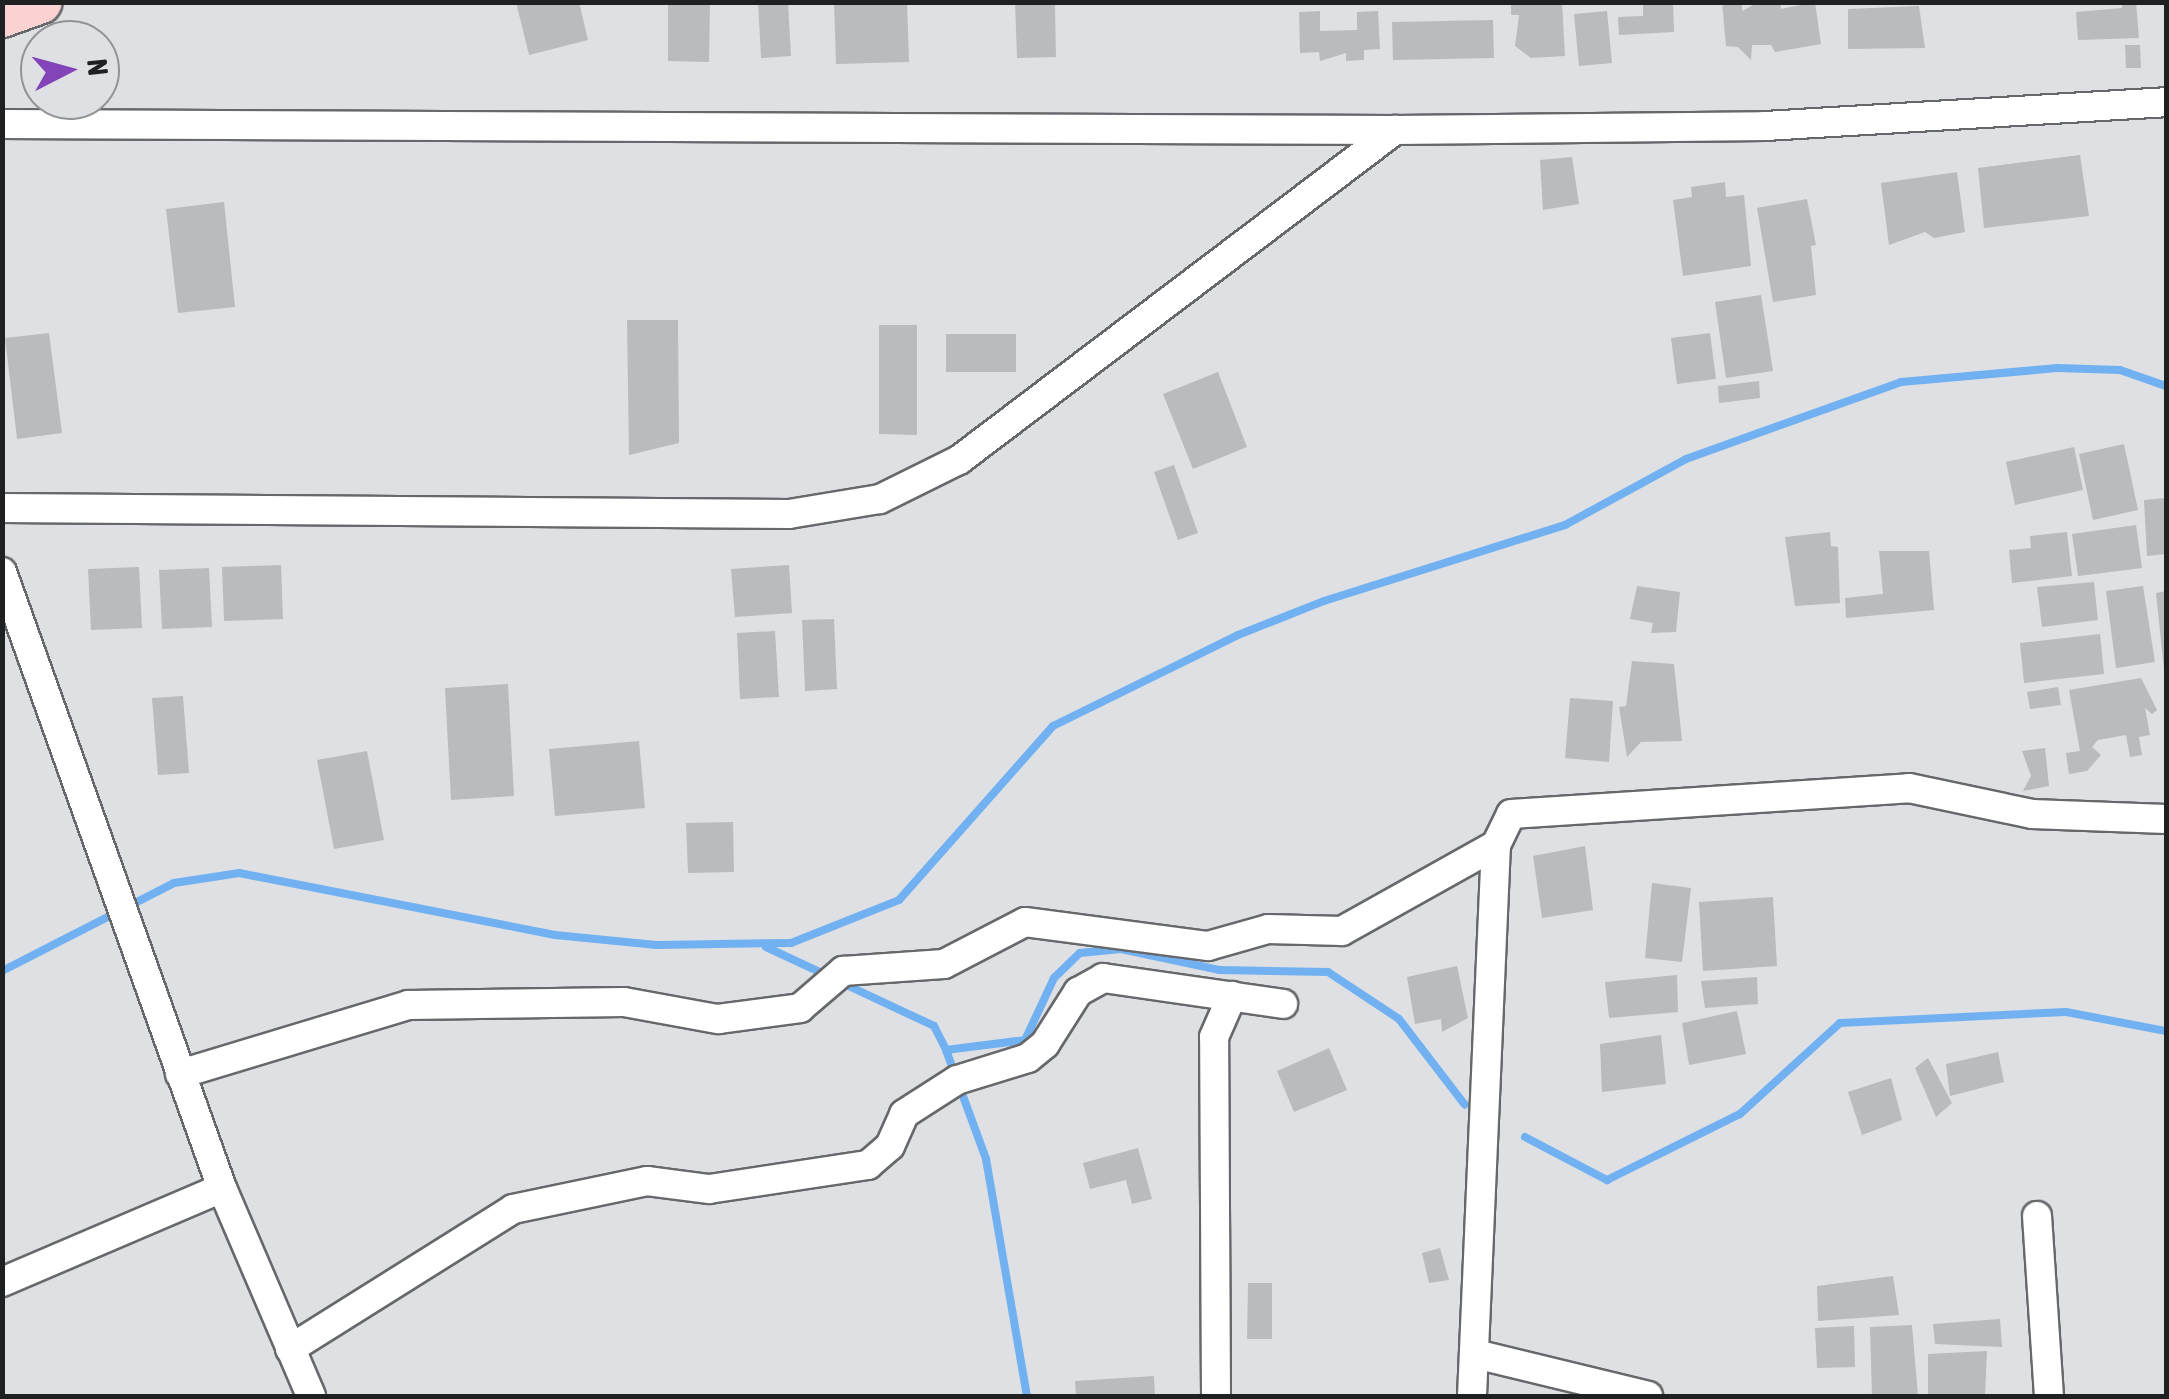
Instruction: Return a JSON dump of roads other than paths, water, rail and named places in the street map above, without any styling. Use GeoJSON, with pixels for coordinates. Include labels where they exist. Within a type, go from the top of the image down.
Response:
{"type":"FeatureCollection","features":[{"type":"Feature","properties":{"kind":"main road"},"geometry":{"type":"LineString","coordinates":[[2,16],[42,2]]}},
{"type":"Feature","properties":{"kind":"street"},"geometry":{"type":"LineString","coordinates":[[2,124],[1395,130],[1764,126],[2166,102]]}},
{"type":"Feature","properties":{"kind":"street"},"geometry":{"type":"LineString","coordinates":[[2,508],[789,514],[880,498],[959,460],[1395,130]]}},
{"type":"Feature","properties":{"kind":"street"},"geometry":{"type":"LineString","coordinates":[[2,572],[222,1188],[312,1396]]}},
{"type":"Feature","properties":{"kind":"street"},"geometry":{"type":"LineString","coordinates":[[1472,1396],[1496,845],[1501,825],[1530,809],[1908,788],[2032,814],[2166,819]]}},
{"type":"Feature","properties":{"kind":"street"},"geometry":{"type":"LineString","coordinates":[[180,1074],[408,1004],[624,1002],[708,1019],[800,1008],[843,971],[944,964],[1025,922],[1208,946],[1268,929],[1342,931],[1496,845]]}},
{"type":"Feature","properties":{"kind":"street"},"geometry":{"type":"LineString","coordinates":[[290,1349],[513,1209],[647,1181],[709,1189],[868,1165],[890,1146],[904,1114],[957,1080],[1028,1058],[1046,1044],[1078,992],[1103,978],[1283,1004]]}},
{"type":"Feature","properties":{"kind":"street"},"geometry":{"type":"LineString","coordinates":[[1216,1396],[1214,1037],[1232,996]]}},
{"type":"Feature","properties":{"kind":"street"},"geometry":{"type":"LineString","coordinates":[[2,1282],[222,1188]]}},
{"type":"Feature","properties":{"kind":"street"},"geometry":{"type":"LineString","coordinates":[[2036,1216],[2049,1396]]}},
{"type":"Feature","properties":{"kind":"street"},"geometry":{"type":"LineString","coordinates":[[1475,1354],[1648,1396]]}},
{"type":"Feature","properties":{"kind":"waterway"},"geometry":{"type":"LineString","coordinates":[[2,971],[174,883],[239,873],[555,935],[657,945],[791,943],[899,900],[1053,726],[1238,635],[1324,601],[1565,525],[1686,459],[1901,382],[2057,368],[2120,370],[2166,386]]}},
{"type":"Feature","properties":{"kind":"waterway"},"geometry":{"type":"LineString","coordinates":[[766,947],[826,975]]}},
{"type":"Feature","properties":{"kind":"waterway"},"geometry":{"type":"LineString","coordinates":[[946,1050],[1025,1040],[1054,978],[1080,953],[1121,949],[1219,970],[1328,972],[1399,1019],[1465,1105]]}},
{"type":"Feature","properties":{"kind":"waterway"},"geometry":{"type":"LineString","coordinates":[[838,981],[934,1026],[946,1050],[986,1159],[1027,1396]]}},
{"type":"Feature","properties":{"kind":"waterway"},"geometry":{"type":"LineString","coordinates":[[1525,1137],[1607,1180],[1740,1114],[1840,1023],[2066,1012],[2166,1031]]}}]}
